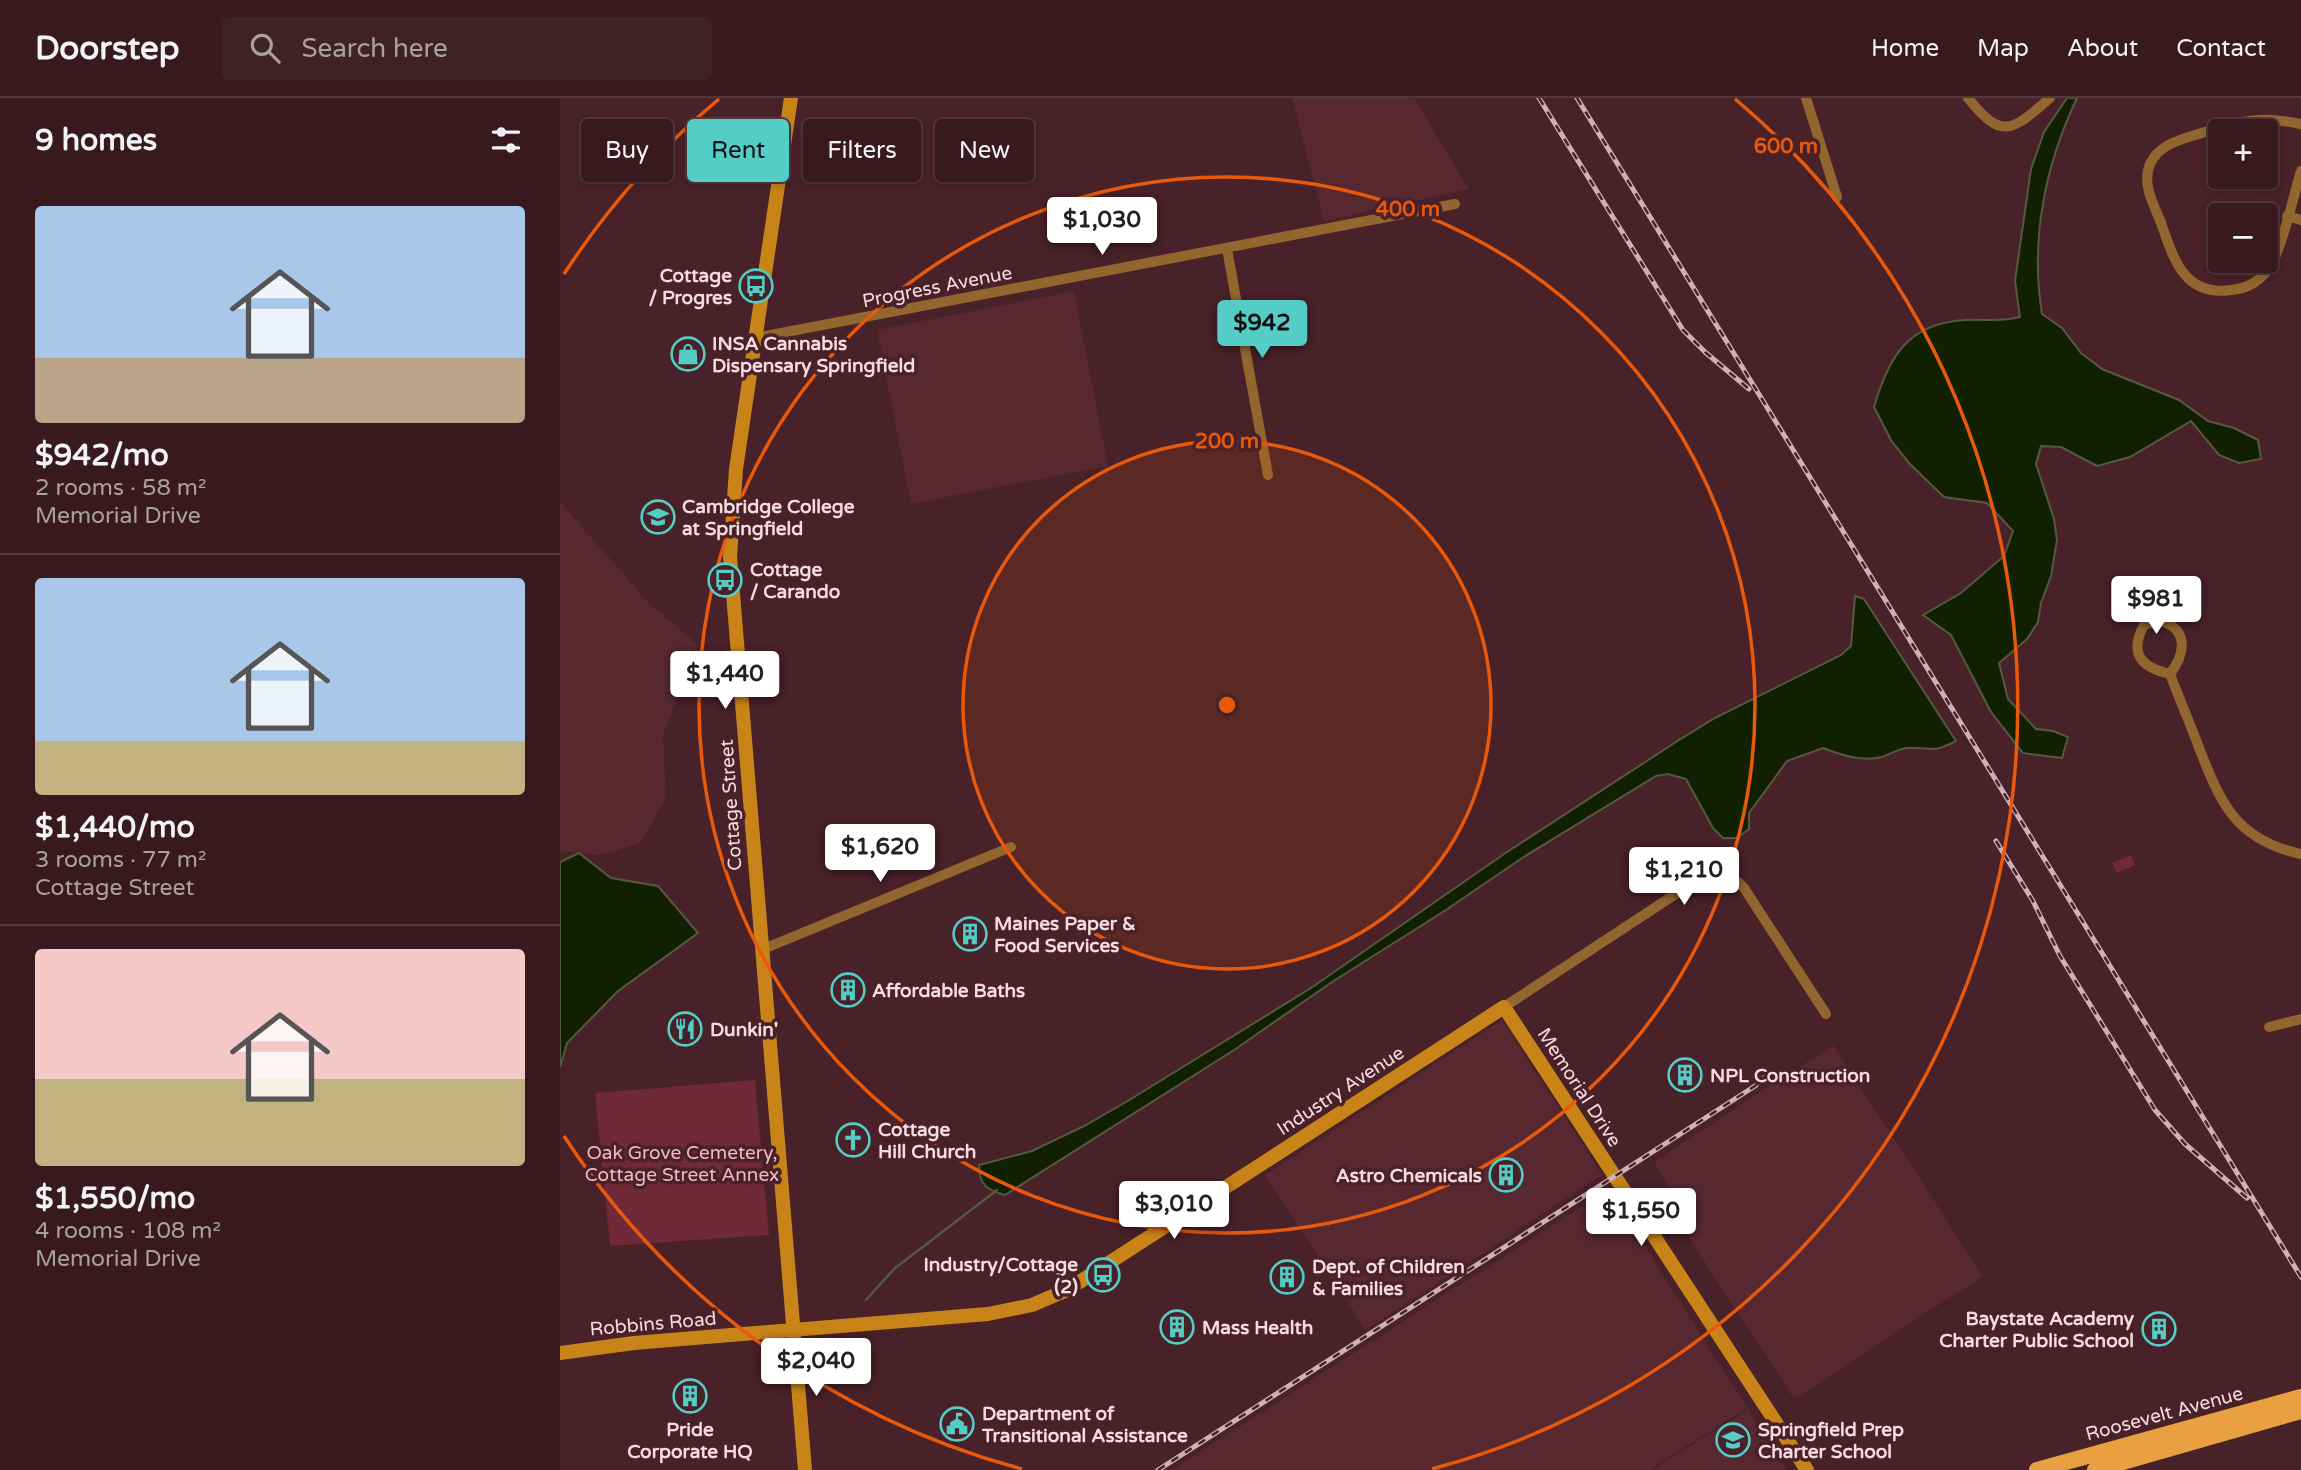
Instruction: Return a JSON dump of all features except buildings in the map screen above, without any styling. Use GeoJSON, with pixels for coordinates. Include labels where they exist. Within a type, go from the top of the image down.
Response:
{"type":"FeatureCollection","features":[{"type":"Feature","properties":{"kind":"main road","name":"Roosevelt Avenue"},"geometry":{"type":"LineString","coordinates":[[2038,1470],[2301,1397]]}},
{"type":"Feature","properties":{"kind":"main road","name":"Roosevelt Avenue"},"geometry":{"type":"LineString","coordinates":[[2095,1470],[2301,1411]]}},
{"type":"Feature","properties":{"kind":"street","name":"Cottage Street"},"geometry":{"type":"LineString","coordinates":[[791,98],[736,469],[730,557],[805,1470]]}},
{"type":"Feature","properties":{"kind":"street"},"geometry":{"type":"LineString","coordinates":[[1806,98],[1837,197]]}},
{"type":"Feature","properties":{"kind":"street"},"geometry":{"type":"LineString","coordinates":[[1968,98],[1994,126],[2004,128],[2015,125],[2050,98]]}},
{"type":"Feature","properties":{"kind":"street"},"geometry":{"type":"LineString","coordinates":[[2301,124],[2274,118],[2248,119],[2174,142],[2160,150],[2150,164],[2149,191],[2171,253],[2185,275],[2200,287],[2229,291],[2244,288],[2260,278],[2276,255],[2301,171]]}},
{"type":"Feature","properties":{"kind":"street","name":"Progress Avenue"},"geometry":{"type":"LineString","coordinates":[[755,338],[1455,204]]}},
{"type":"Feature","properties":{"kind":"street"},"geometry":{"type":"LineString","coordinates":[[2287,216],[2301,220]]}},
{"type":"Feature","properties":{"kind":"street"},"geometry":{"type":"LineString","coordinates":[[1227,249],[1268,475]]}},
{"type":"Feature","properties":{"kind":"street"},"geometry":{"type":"LineString","coordinates":[[2150,622],[2166,622],[2175,628],[2181,638],[2182,652],[2178,663],[2169,674],[2156,671],[2145,664],[2136,651],[2136,640],[2144,625],[2150,622]]}},
{"type":"Feature","properties":{"kind":"street"},"geometry":{"type":"LineString","coordinates":[[2169,674],[2220,800],[2248,830],[2264,841],[2301,854]]}},
{"type":"Feature","properties":{"kind":"street"},"geometry":{"type":"LineString","coordinates":[[761,950],[1011,847]]}},
{"type":"Feature","properties":{"kind":"street","name":"Industry Avenue"},"geometry":{"type":"LineString","coordinates":[[792,1329],[988,1314],[1020,1309],[1060,1294],[1710,874],[1720,873],[1735,877],[1826,1014]]}},
{"type":"Feature","properties":{"kind":"street","name":"Memorial Drive"},"geometry":{"type":"LineString","coordinates":[[1504,1007],[1807,1470]]}},
{"type":"Feature","properties":{"kind":"street"},"geometry":{"type":"LineString","coordinates":[[2269,1027],[2301,1019]]}},
{"type":"Feature","properties":{"kind":"street","name":"Robbins Road"},"geometry":{"type":"LineString","coordinates":[[560,1353],[792,1329]]}},
{"type":"Feature","properties":{"kind":"shaded area"},"geometry":{"type":"Polygon","coordinates":[[[1292,98],[1414,98],[1469,189],[1324,221],[1292,98]]]}},
{"type":"Feature","properties":{"kind":"shaded area"},"geometry":{"type":"Polygon","coordinates":[[[2067,98],[2077,98],[2056,150],[2039,231],[2042,314],[2062,328],[2081,353],[2102,369],[2179,400],[2208,421],[2234,428],[2258,440],[2261,459],[2239,463],[2219,455],[2191,421],[2130,457],[2097,466],[2061,447],[2041,446],[2036,464],[2054,519],[2057,540],[2051,576],[2041,603],[2038,622],[2027,639],[1999,663],[2008,699],[2036,729],[2053,731],[2068,737],[2062,758],[2023,753],[1991,712],[1951,635],[1923,615],[1961,593],[2004,556],[2013,531],[1987,503],[1944,497],[1892,442],[1874,407],[1894,358],[1915,335],[1946,323],[2020,317],[2015,281],[2031,169],[2044,132],[2067,98]]]}},
{"type":"Feature","properties":{"kind":"shaded area"},"geometry":{"type":"Polygon","coordinates":[[[1074,291],[1108,466],[911,504],[877,330],[1074,291]]]}},
{"type":"Feature","properties":{"kind":"shaded area"},"geometry":{"type":"Polygon","coordinates":[[[560,502],[649,603],[697,644],[663,736],[666,799],[640,843],[601,855],[560,851],[560,502]]]}},
{"type":"Feature","properties":{"kind":"shaded area"},"geometry":{"type":"Polygon","coordinates":[[[1855,596],[1864,599],[1956,741],[1936,749],[1905,748],[1882,757],[1867,759],[1823,748],[1787,761],[1749,813],[1749,829],[1737,838],[1723,838],[1713,828],[1686,779],[1668,774],[1656,776],[1522,858],[1332,982],[1234,1050],[1005,1195],[989,1189],[982,1182],[979,1165],[1032,1151],[1126,1102],[1311,988],[1504,854],[1679,740],[1715,718],[1841,655],[1851,646],[1855,596]]]}},
{"type":"Feature","properties":{"kind":"shaded area"},"geometry":{"type":"Polygon","coordinates":[[[579,853],[611,878],[658,886],[698,933],[618,991],[567,1043],[560,1067],[560,862],[579,853]]]}},
{"type":"Feature","properties":{"kind":"shaded area"},"geometry":{"type":"Polygon","coordinates":[[[1502,1020],[1602,1175],[1366,1330],[1265,1175],[1502,1020]]]}},
{"type":"Feature","properties":{"kind":"shaded area"},"geometry":{"type":"Polygon","coordinates":[[[1833,1045],[1983,1276],[1794,1399],[1662,1196],[1671,1189],[1654,1162],[1833,1045]]]}},
{"type":"Feature","properties":{"kind":"shaded area"},"geometry":{"type":"Polygon","coordinates":[[[1609,1189],[1747,1408],[1648,1470],[1172,1470],[1609,1189]]]}},
{"type":"Feature","properties":{"kind":"shaded area","name":"Springfield Prep Charter School"},"geometry":{"type":"Polygon","coordinates":[[[1748,1410],[1786,1470],[1651,1470],[1748,1410]]]}},
{"type":"Feature","properties":{"kind":"green space"},"geometry":{"type":"Polygon","coordinates":[[[2131,855],[2135,865],[2117,873],[2112,863],[2131,855]]]}},
{"type":"Feature","properties":{"kind":"green space","name":"Oak Grove Cemetery, Cottage Street Annex"},"geometry":{"type":"Polygon","coordinates":[[[755,1080],[769,1235],[610,1246],[595,1093],[755,1080]]]}},
{"type":"Feature","properties":{"kind":"waterway"},"geometry":{"type":"LineString","coordinates":[[866,1300],[894,1269],[997,1190]]}},
{"type":"Feature","properties":{"kind":"railway"},"geometry":{"type":"LineString","coordinates":[[1539,98],[1683,330],[1749,389]]}},
{"type":"Feature","properties":{"kind":"railway"},"geometry":{"type":"LineString","coordinates":[[1577,98],[2301,1277]]}},
{"type":"Feature","properties":{"kind":"railway"},"geometry":{"type":"LineString","coordinates":[[1996,841],[2033,901],[2060,956],[2155,1110],[2185,1144],[2247,1198]]}},
{"type":"Feature","properties":{"kind":"railway"},"geometry":{"type":"LineString","coordinates":[[1158,1470],[1755,1086],[1769,1073]]}},
{"type":"Feature","properties":{"kind":"place","name":"Cottage / Progres"},"geometry":{"type":"Point","coordinates":[756,286]}},
{"type":"Feature","properties":{"kind":"place","name":"INSA Cannabis Dispensary Springfield"},"geometry":{"type":"Point","coordinates":[688,354]}},
{"type":"Feature","properties":{"kind":"place","name":"Cambridge College at Springfield"},"geometry":{"type":"Point","coordinates":[658,517]}},
{"type":"Feature","properties":{"kind":"place","name":"Cottage / Carando"},"geometry":{"type":"Point","coordinates":[725,580]}},
{"type":"Feature","properties":{"kind":"place","name":"Maines Paper & Food Services"},"geometry":{"type":"Point","coordinates":[970,934]}},
{"type":"Feature","properties":{"kind":"place","name":"Affordable Baths"},"geometry":{"type":"Point","coordinates":[848,990]}},
{"type":"Feature","properties":{"kind":"place","name":"Dunkin'"},"geometry":{"type":"Point","coordinates":[685,1029]}},
{"type":"Feature","properties":{"kind":"place","name":"NPL Construction"},"geometry":{"type":"Point","coordinates":[1685,1075]}},
{"type":"Feature","properties":{"kind":"place","name":"Cottage Hill Church"},"geometry":{"type":"Point","coordinates":[853,1140]}},
{"type":"Feature","properties":{"kind":"place","name":"Astro Chemicals"},"geometry":{"type":"Point","coordinates":[1506,1175]}},
{"type":"Feature","properties":{"kind":"place","name":"Industry/Cottage (2)"},"geometry":{"type":"Point","coordinates":[1103,1275]}},
{"type":"Feature","properties":{"kind":"place","name":"Dept. of Children & Families"},"geometry":{"type":"Point","coordinates":[1287,1277]}},
{"type":"Feature","properties":{"kind":"place","name":"Mass Health"},"geometry":{"type":"Point","coordinates":[1177,1327]}},
{"type":"Feature","properties":{"kind":"place","name":"Baystate Academy Charter Public School"},"geometry":{"type":"Point","coordinates":[2159,1329]}},
{"type":"Feature","properties":{"kind":"place","name":"Pride Corporate HQ"},"geometry":{"type":"Point","coordinates":[690,1396]}},
{"type":"Feature","properties":{"kind":"place","name":"Department of Transitional Assistance"},"geometry":{"type":"Point","coordinates":[957,1424]}},
{"type":"Feature","properties":{"kind":"place","name":"Springfield Prep Charter School"},"geometry":{"type":"Point","coordinates":[1733,1440]}}]}
